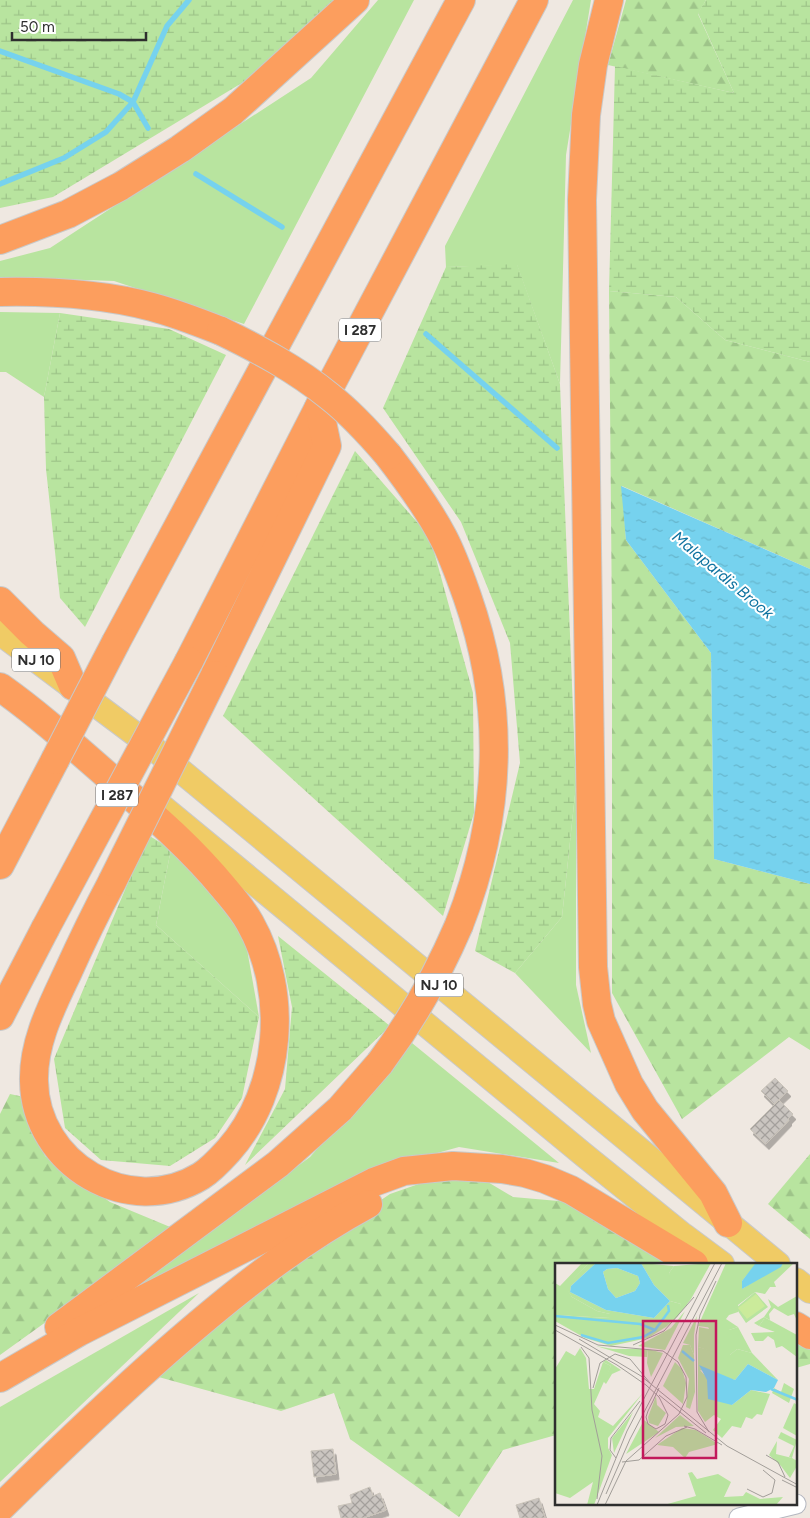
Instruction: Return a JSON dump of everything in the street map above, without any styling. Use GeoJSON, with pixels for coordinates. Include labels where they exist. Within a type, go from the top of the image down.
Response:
{"type":"FeatureCollection","features":[{"type":"Feature","properties":{"kind":"highway"},"geometry":{"type":"LineString","coordinates":[[0,240],[68,214],[121,186],[180,149],[233,110],[355,0]]}},
{"type":"Feature","properties":{"kind":"highway"},"geometry":{"type":"LineString","coordinates":[[0,864],[116,642],[461,0]]}},
{"type":"Feature","properties":{"kind":"highway","name":"I 287"},"geometry":{"type":"LineString","coordinates":[[0,1016],[189,661],[319,407],[534,0]]}},
{"type":"Feature","properties":{"kind":"highway"},"geometry":{"type":"LineString","coordinates":[[609,0],[593,65],[586,115],[582,200],[593,947],[596,1004],[604,1030],[633,1090],[645,1110],[712,1192],[728,1223]]}},
{"type":"Feature","properties":{"kind":"highway"},"geometry":{"type":"LineString","coordinates":[[0,292],[42,292],[91,296],[133,303],[175,314],[221,331],[270,356],[330,396],[364,428],[388,455],[418,495],[443,537],[458,570],[477,626],[492,699],[494,744],[491,797],[484,844],[472,892],[444,961],[402,1034],[380,1063],[340,1108],[278,1164],[0,1372]]}},
{"type":"Feature","properties":{"kind":"highway"},"geometry":{"type":"LineString","coordinates":[[31,709],[178,837],[204,863],[250,922],[268,967],[274,1004],[274,1035],[271,1061],[254,1114],[238,1140],[218,1162],[208,1171],[186,1183],[164,1189],[140,1190],[121,1188],[106,1184],[78,1169],[54,1145],[41,1118],[36,1102],[34,1082],[35,1060],[42,1030],[87,931],[112,882],[215,675],[327,446],[319,407]]}},
{"type":"Feature","properties":{"kind":"highway"},"geometry":{"type":"LineString","coordinates":[[0,601],[32,633],[61,658],[73,686]]}},
{"type":"Feature","properties":{"kind":"highway","name":"NJ 10"},"geometry":{"type":"LineString","coordinates":[[0,687],[31,709]]}},
{"type":"Feature","properties":{"kind":"highway"},"geometry":{"type":"LineString","coordinates":[[0,826],[55,760]]}},
{"type":"Feature","properties":{"kind":"highway"},"geometry":{"type":"LineString","coordinates":[[0,1378],[79,1332],[374,1182],[404,1171],[453,1166],[482,1167],[525,1173],[560,1185],[692,1263]]}},
{"type":"Feature","properties":{"kind":"highway"},"geometry":{"type":"LineString","coordinates":[[0,1508],[125,1388],[217,1307],[256,1277],[342,1219],[401,1186],[440,1174],[482,1167]]}},
{"type":"Feature","properties":{"kind":"highway"},"geometry":{"type":"LineString","coordinates":[[798,1327],[810,1335]]}},
{"type":"Feature","properties":{"kind":"main road","name":"NJ 10"},"geometry":{"type":"LineString","coordinates":[[0,633],[147,743],[777,1263]]}},
{"type":"Feature","properties":{"kind":"main road","name":"NJ 10"},"geometry":{"type":"LineString","coordinates":[[31,709],[159,804],[584,1155],[721,1263]]}},
{"type":"Feature","properties":{"kind":"main road"},"geometry":{"type":"LineString","coordinates":[[798,1282],[810,1291]]}},
{"type":"Feature","properties":{"kind":"main road"},"geometry":{"type":"LineString","coordinates":[[798,1319],[810,1328]]}},
{"type":"Feature","properties":{"kind":"street"},"geometry":{"type":"LineString","coordinates":[[740,1518],[788,1506]]}},
{"type":"Feature","properties":{"kind":"green space"},"geometry":{"type":"Polygon","coordinates":[[[0,0],[335,0],[257,74],[53,197],[0,208],[0,0]]]}},
{"type":"Feature","properties":{"kind":"green space"},"geometry":{"type":"Polygon","coordinates":[[[378,0],[414,0],[244,324],[114,281],[0,277],[0,261],[50,248],[311,78],[378,0]]]}},
{"type":"Feature","properties":{"kind":"green space"},"geometry":{"type":"Polygon","coordinates":[[[573,0],[591,0],[566,155],[560,384],[517,265],[446,267],[445,246],[573,0]]]}},
{"type":"Feature","properties":{"kind":"green space"},"geometry":{"type":"Polygon","coordinates":[[[626,0],[706,0],[698,14],[734,93],[608,65],[626,0]]]}},
{"type":"Feature","properties":{"kind":"green space"},"geometry":{"type":"Polygon","coordinates":[[[706,0],[810,0],[810,362],[725,340],[676,297],[609,291],[615,66],[734,93],[698,13],[706,0]]]}},
{"type":"Feature","properties":{"kind":"green space"},"geometry":{"type":"Polygon","coordinates":[[[517,264],[560,384],[576,785],[562,917],[515,973],[475,951],[520,763],[510,643],[461,522],[383,408],[446,267],[517,264]]]}},
{"type":"Feature","properties":{"kind":"green space"},"geometry":{"type":"Polygon","coordinates":[[[609,291],[676,297],[725,340],[810,362],[810,569],[622,486],[626,540],[711,653],[714,859],[810,884],[810,1050],[789,1037],[682,1119],[612,993],[612,624],[609,291]]]}},
{"type":"Feature","properties":{"kind":"green space"},"geometry":{"type":"Polygon","coordinates":[[[0,312],[60,313],[44,397],[6,372],[0,372],[0,312]]]}},
{"type":"Feature","properties":{"kind":"green space"},"geometry":{"type":"Polygon","coordinates":[[[60,313],[169,329],[226,355],[85,627],[60,598],[46,469],[44,397],[60,313]]]}},
{"type":"Feature","properties":{"kind":"green space"},"geometry":{"type":"Polygon","coordinates":[[[355,451],[430,537],[473,693],[474,813],[443,916],[223,716],[355,451]]]}},
{"type":"Feature","properties":{"kind":"green space"},"geometry":{"type":"Polygon","coordinates":[[[576,785],[576,985],[591,1053],[515,973],[562,917],[576,785]]]}},
{"type":"Feature","properties":{"kind":"green space"},"geometry":{"type":"Polygon","coordinates":[[[148,835],[171,849],[156,925],[259,1017],[242,1098],[215,1138],[170,1166],[101,1160],[65,1128],[54,1059],[148,835]]]}},
{"type":"Feature","properties":{"kind":"green space"},"geometry":{"type":"Polygon","coordinates":[[[171,849],[208,882],[245,938],[259,1017],[156,925],[171,849]]]}},
{"type":"Feature","properties":{"kind":"green space"},"geometry":{"type":"Polygon","coordinates":[[[278,936],[390,1026],[245,1165],[285,1089],[292,1007],[278,936]]]}},
{"type":"Feature","properties":{"kind":"green space"},"geometry":{"type":"Polygon","coordinates":[[[412,1043],[559,1163],[459,1147],[368,1172],[132,1289],[310,1157],[412,1043]]]}},
{"type":"Feature","properties":{"kind":"green space"},"geometry":{"type":"Polygon","coordinates":[[[10,1094],[24,1097],[45,1156],[110,1202],[175,1229],[0,1355],[0,1114],[10,1094]]]}},
{"type":"Feature","properties":{"kind":"green space"},"geometry":{"type":"Polygon","coordinates":[[[810,1154],[810,1239],[768,1204],[810,1154]]]}},
{"type":"Feature","properties":{"kind":"green space"},"geometry":{"type":"Polygon","coordinates":[[[476,1175],[513,1197],[581,1203],[671,1263],[555,1263],[555,1435],[503,1450],[459,1517],[350,1439],[334,1393],[281,1411],[155,1376],[262,1280],[390,1194],[433,1179],[476,1175]]]}},
{"type":"Feature","properties":{"kind":"green space"},"geometry":{"type":"Polygon","coordinates":[[[199,1293],[0,1482],[0,1407],[199,1293]]]}},
{"type":"Feature","properties":{"kind":"green space"},"geometry":{"type":"Polygon","coordinates":[[[798,1343],[810,1350],[810,1364],[798,1367],[798,1343]]]}},
{"type":"Feature","properties":{"kind":"water"},"geometry":{"type":"Polygon","coordinates":[[[621,486],[810,569],[810,884],[714,859],[711,653],[626,540],[621,486]]]}},
{"type":"Feature","properties":{"kind":"building"},"geometry":{"type":"Polygon","coordinates":[[[775,1078],[788,1091],[774,1104],[761,1091],[775,1078]]]}},
{"type":"Feature","properties":{"kind":"building"},"geometry":{"type":"Polygon","coordinates":[[[779,1100],[793,1114],[766,1144],[750,1129],[779,1100]]]}},
{"type":"Feature","properties":{"kind":"building"},"geometry":{"type":"Polygon","coordinates":[[[333,1449],[336,1474],[314,1477],[311,1451],[333,1449]]]}},
{"type":"Feature","properties":{"kind":"building"},"geometry":{"type":"Polygon","coordinates":[[[370,1487],[373,1496],[380,1493],[386,1510],[363,1518],[341,1518],[338,1506],[352,1503],[350,1495],[370,1487]]]}},
{"type":"Feature","properties":{"kind":"building"},"geometry":{"type":"Polygon","coordinates":[[[539,1498],[545,1518],[520,1518],[516,1505],[539,1498]]]}},
{"type":"Feature","properties":{"kind":"waterway"},"geometry":{"type":"LineString","coordinates":[[0,184],[64,158],[106,132],[133,102],[167,26],[189,0]]}},
{"type":"Feature","properties":{"kind":"waterway","name":"Malapardis Brook"},"geometry":{"type":"LineString","coordinates":[[0,51],[119,94],[133,102],[148,128]]}},
{"type":"Feature","properties":{"kind":"waterway","name":"Malapardis Brook"},"geometry":{"type":"LineString","coordinates":[[196,174],[282,227]]}},
{"type":"Feature","properties":{"kind":"waterway","name":"Malapardis Brook"},"geometry":{"type":"LineString","coordinates":[[426,334],[557,448]]}}]}
